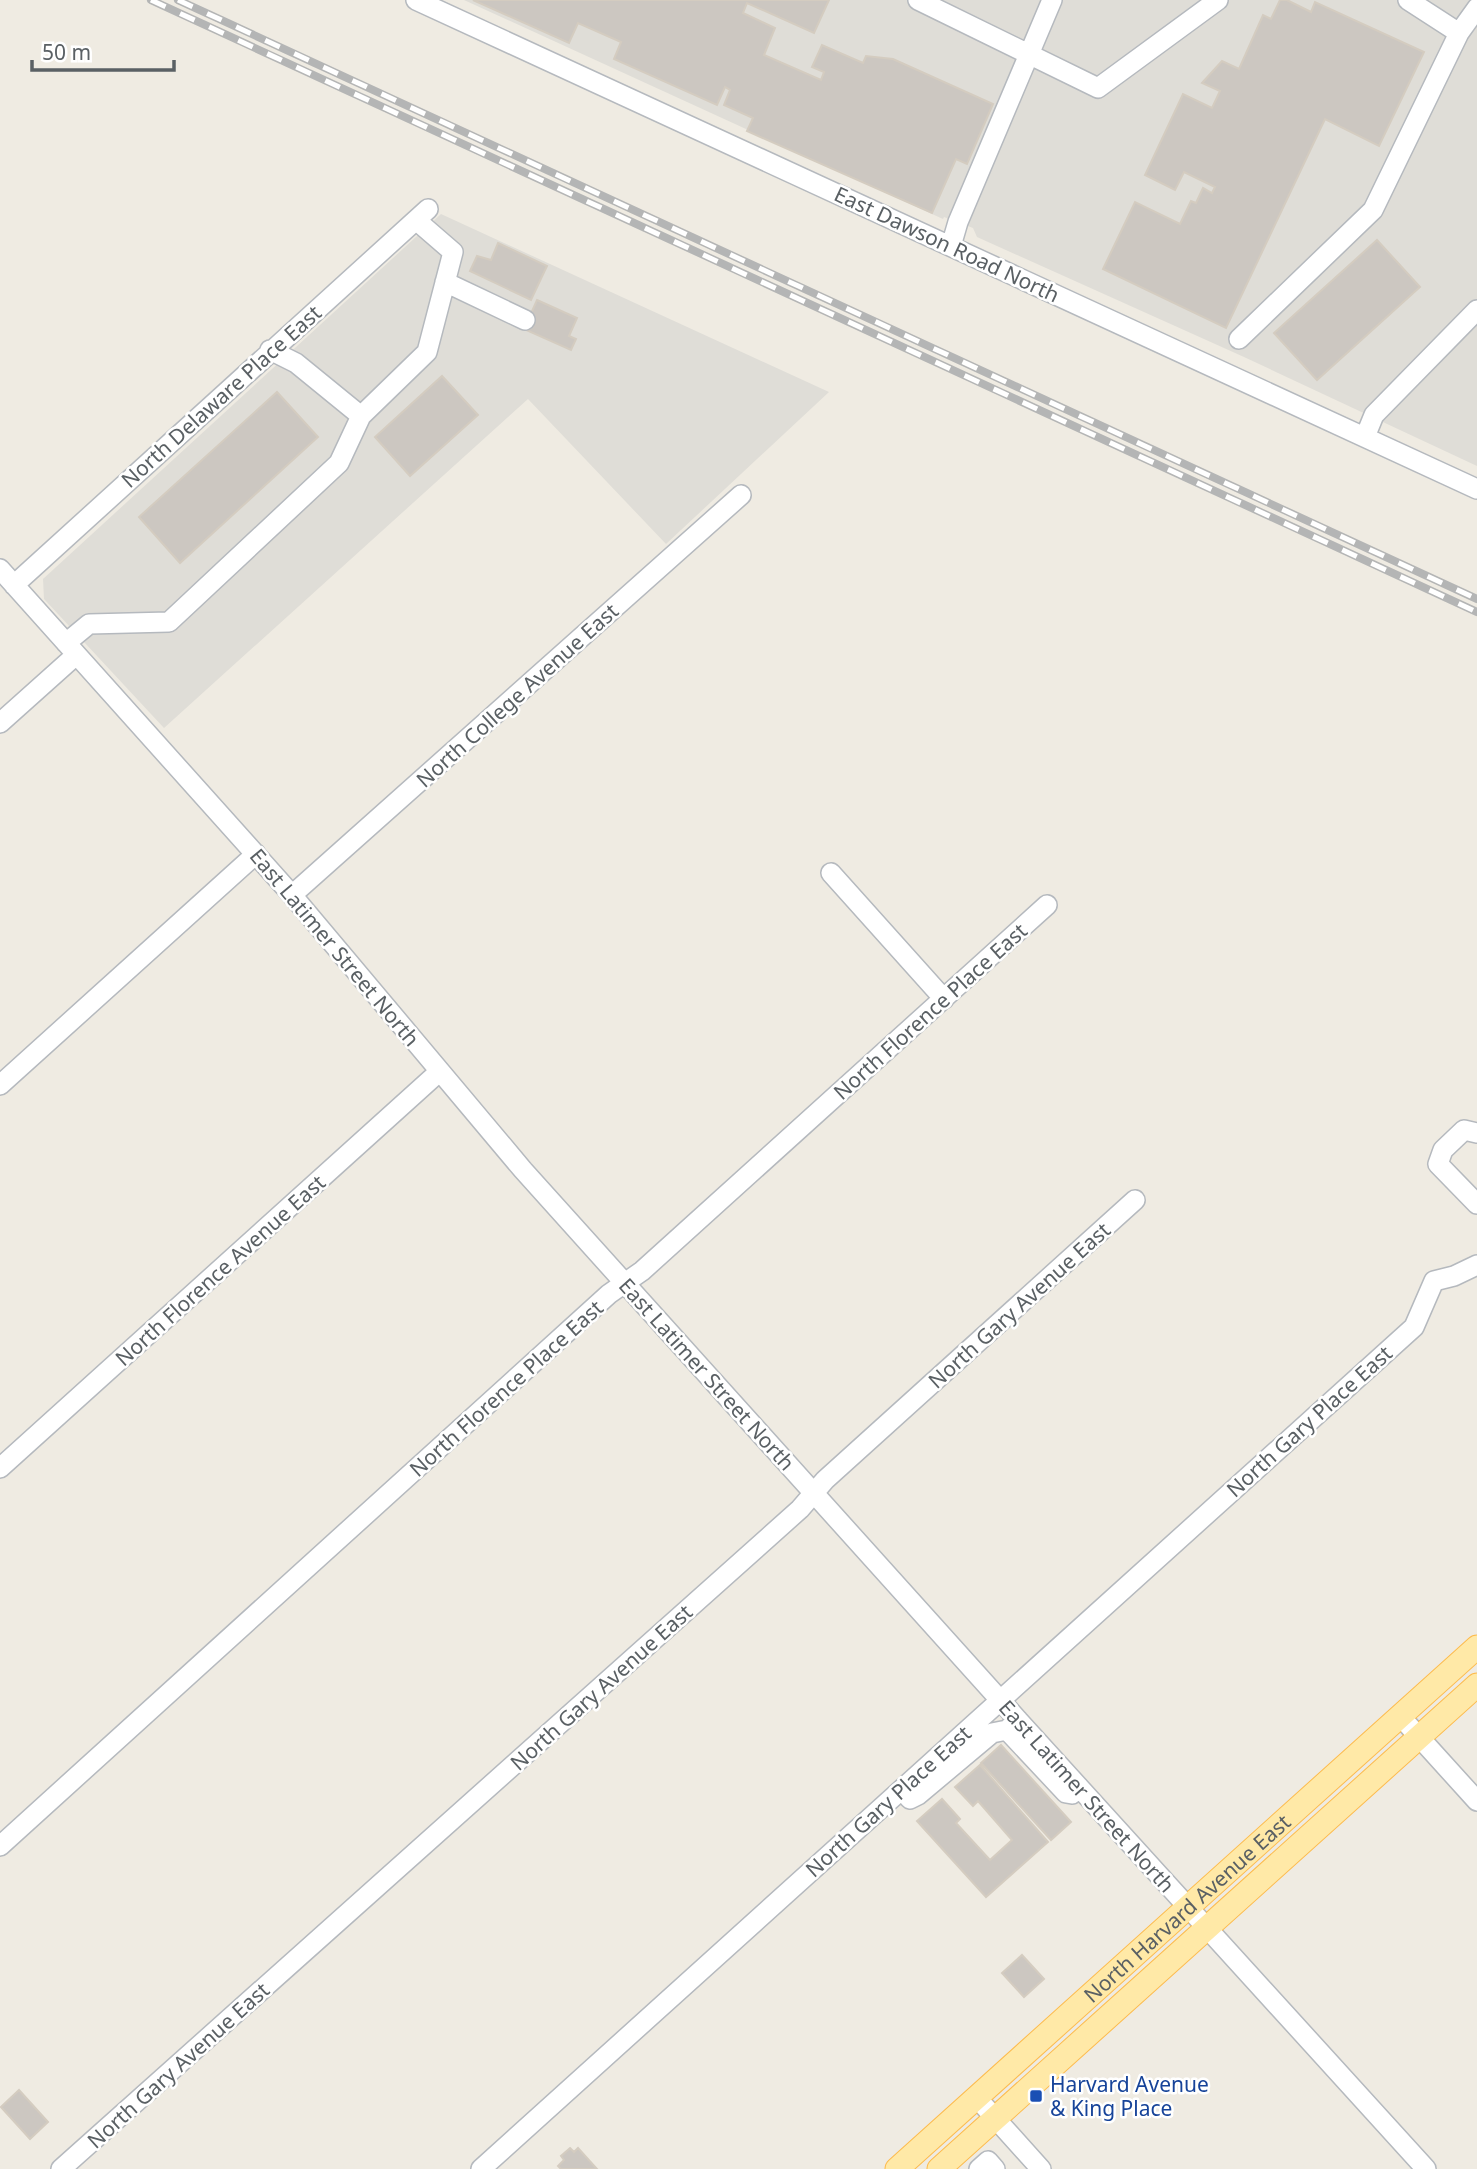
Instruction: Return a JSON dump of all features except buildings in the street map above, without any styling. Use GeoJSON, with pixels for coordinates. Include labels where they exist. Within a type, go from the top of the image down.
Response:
{"type":"FeatureCollection","features":[{"type":"Feature","properties":{"kind":"main road","name":"North Harvard Avenue East"},"geometry":{"type":"LineString","coordinates":[[897,2169],[1477,1647]]}},
{"type":"Feature","properties":{"kind":"main road","name":"North Harvard Avenue East"},"geometry":{"type":"LineString","coordinates":[[939,2169],[1477,1685]]}},
{"type":"Feature","properties":{"kind":"street","name":"East Dawson Road North"},"geometry":{"type":"LineString","coordinates":[[416,0],[1477,489]]}},
{"type":"Feature","properties":{"kind":"street"},"geometry":{"type":"LineString","coordinates":[[918,0],[1098,88],[1218,0]]}},
{"type":"Feature","properties":{"kind":"street"},"geometry":{"type":"LineString","coordinates":[[951,246],[958,222],[1052,0]]}},
{"type":"Feature","properties":{"kind":"street"},"geometry":{"type":"LineString","coordinates":[[1408,0],[1459,33]]}},
{"type":"Feature","properties":{"kind":"street"},"geometry":{"type":"LineString","coordinates":[[1239,339],[1373,210],[1459,33],[1477,8]]}},
{"type":"Feature","properties":{"kind":"street","name":"North Delaware Place East"},"geometry":{"type":"LineString","coordinates":[[14,585],[270,350],[422,215],[453,252],[445,282]]}},
{"type":"Feature","properties":{"kind":"street"},"geometry":{"type":"LineString","coordinates":[[0,723],[71,649],[89,624],[169,622],[339,463],[361,416],[427,352],[445,282],[525,320]]}},
{"type":"Feature","properties":{"kind":"street"},"geometry":{"type":"LineString","coordinates":[[1365,437],[1374,415],[1477,310]]}},
{"type":"Feature","properties":{"kind":"street"},"geometry":{"type":"LineString","coordinates":[[270,350],[296,363],[361,416]]}},
{"type":"Feature","properties":{"kind":"street","name":"North College Avenue East"},"geometry":{"type":"LineString","coordinates":[[292,895],[741,495]]}},
{"type":"Feature","properties":{"kind":"street","name":"East Latimer Street North"},"geometry":{"type":"LineString","coordinates":[[0,569],[292,895],[523,1170],[1000,1700],[1013,1725],[1079,1787],[1426,2169]]}},
{"type":"Feature","properties":{"kind":"street"},"geometry":{"type":"LineString","coordinates":[[0,1084],[256,854]]}},
{"type":"Feature","properties":{"kind":"street"},"geometry":{"type":"LineString","coordinates":[[831,873],[944,999]]}},
{"type":"Feature","properties":{"kind":"street","name":"North Florence Place East"},"geometry":{"type":"LineString","coordinates":[[0,1846],[599,1304],[642,1271],[1047,905]]}},
{"type":"Feature","properties":{"kind":"street","name":"North Florence Avenue East"},"geometry":{"type":"LineString","coordinates":[[4,1456],[440,1071]]}},
{"type":"Feature","properties":{"kind":"street"},"geometry":{"type":"LineString","coordinates":[[1477,1133],[1464,1130],[1443,1150],[1438,1164],[1477,1204]]}},
{"type":"Feature","properties":{"kind":"street","name":"North Gary Avenue East"},"geometry":{"type":"LineString","coordinates":[[61,2169],[800,1509],[825,1480],[1135,1200]]}},
{"type":"Feature","properties":{"kind":"street","name":"North Gary Place East"},"geometry":{"type":"LineString","coordinates":[[481,2169],[1414,1327],[1434,1281],[1454,1276],[1477,1265]]}},
{"type":"Feature","properties":{"kind":"street"},"geometry":{"type":"LineString","coordinates":[[1401,1717],[1477,1801]]}},
{"type":"Feature","properties":{"kind":"street"},"geometry":{"type":"LineString","coordinates":[[902,1790],[910,1799],[918,1795],[992,1733],[1013,1725]]}},
{"type":"Feature","properties":{"kind":"street"},"geometry":{"type":"LineString","coordinates":[[977,2098],[1041,2169]]}},
{"type":"Feature","properties":{"kind":"street"},"geometry":{"type":"LineString","coordinates":[[979,2169],[988,2161],[995,2169]]}},
{"type":"Feature","properties":{"kind":"shaded area"},"geometry":{"type":"Polygon","coordinates":[[[464,0],[1477,0],[1477,466],[977,237],[973,228],[944,217],[943,219],[464,0]]]}},
{"type":"Feature","properties":{"kind":"shaded area"},"geometry":{"type":"Polygon","coordinates":[[[441,214],[829,392],[666,544],[528,399],[164,728],[44,599],[43,579],[441,214]]]}},
{"type":"Feature","properties":{"kind":"railway"},"geometry":{"type":"LineString","coordinates":[[151,0],[1477,612]]}},
{"type":"Feature","properties":{"kind":"railway"},"geometry":{"type":"LineString","coordinates":[[178,0],[1477,599]]}},
{"type":"Feature","properties":{"kind":"place","name":"Harvard Avenue & King Place"},"geometry":{"type":"Point","coordinates":[1036,2096]}}]}
